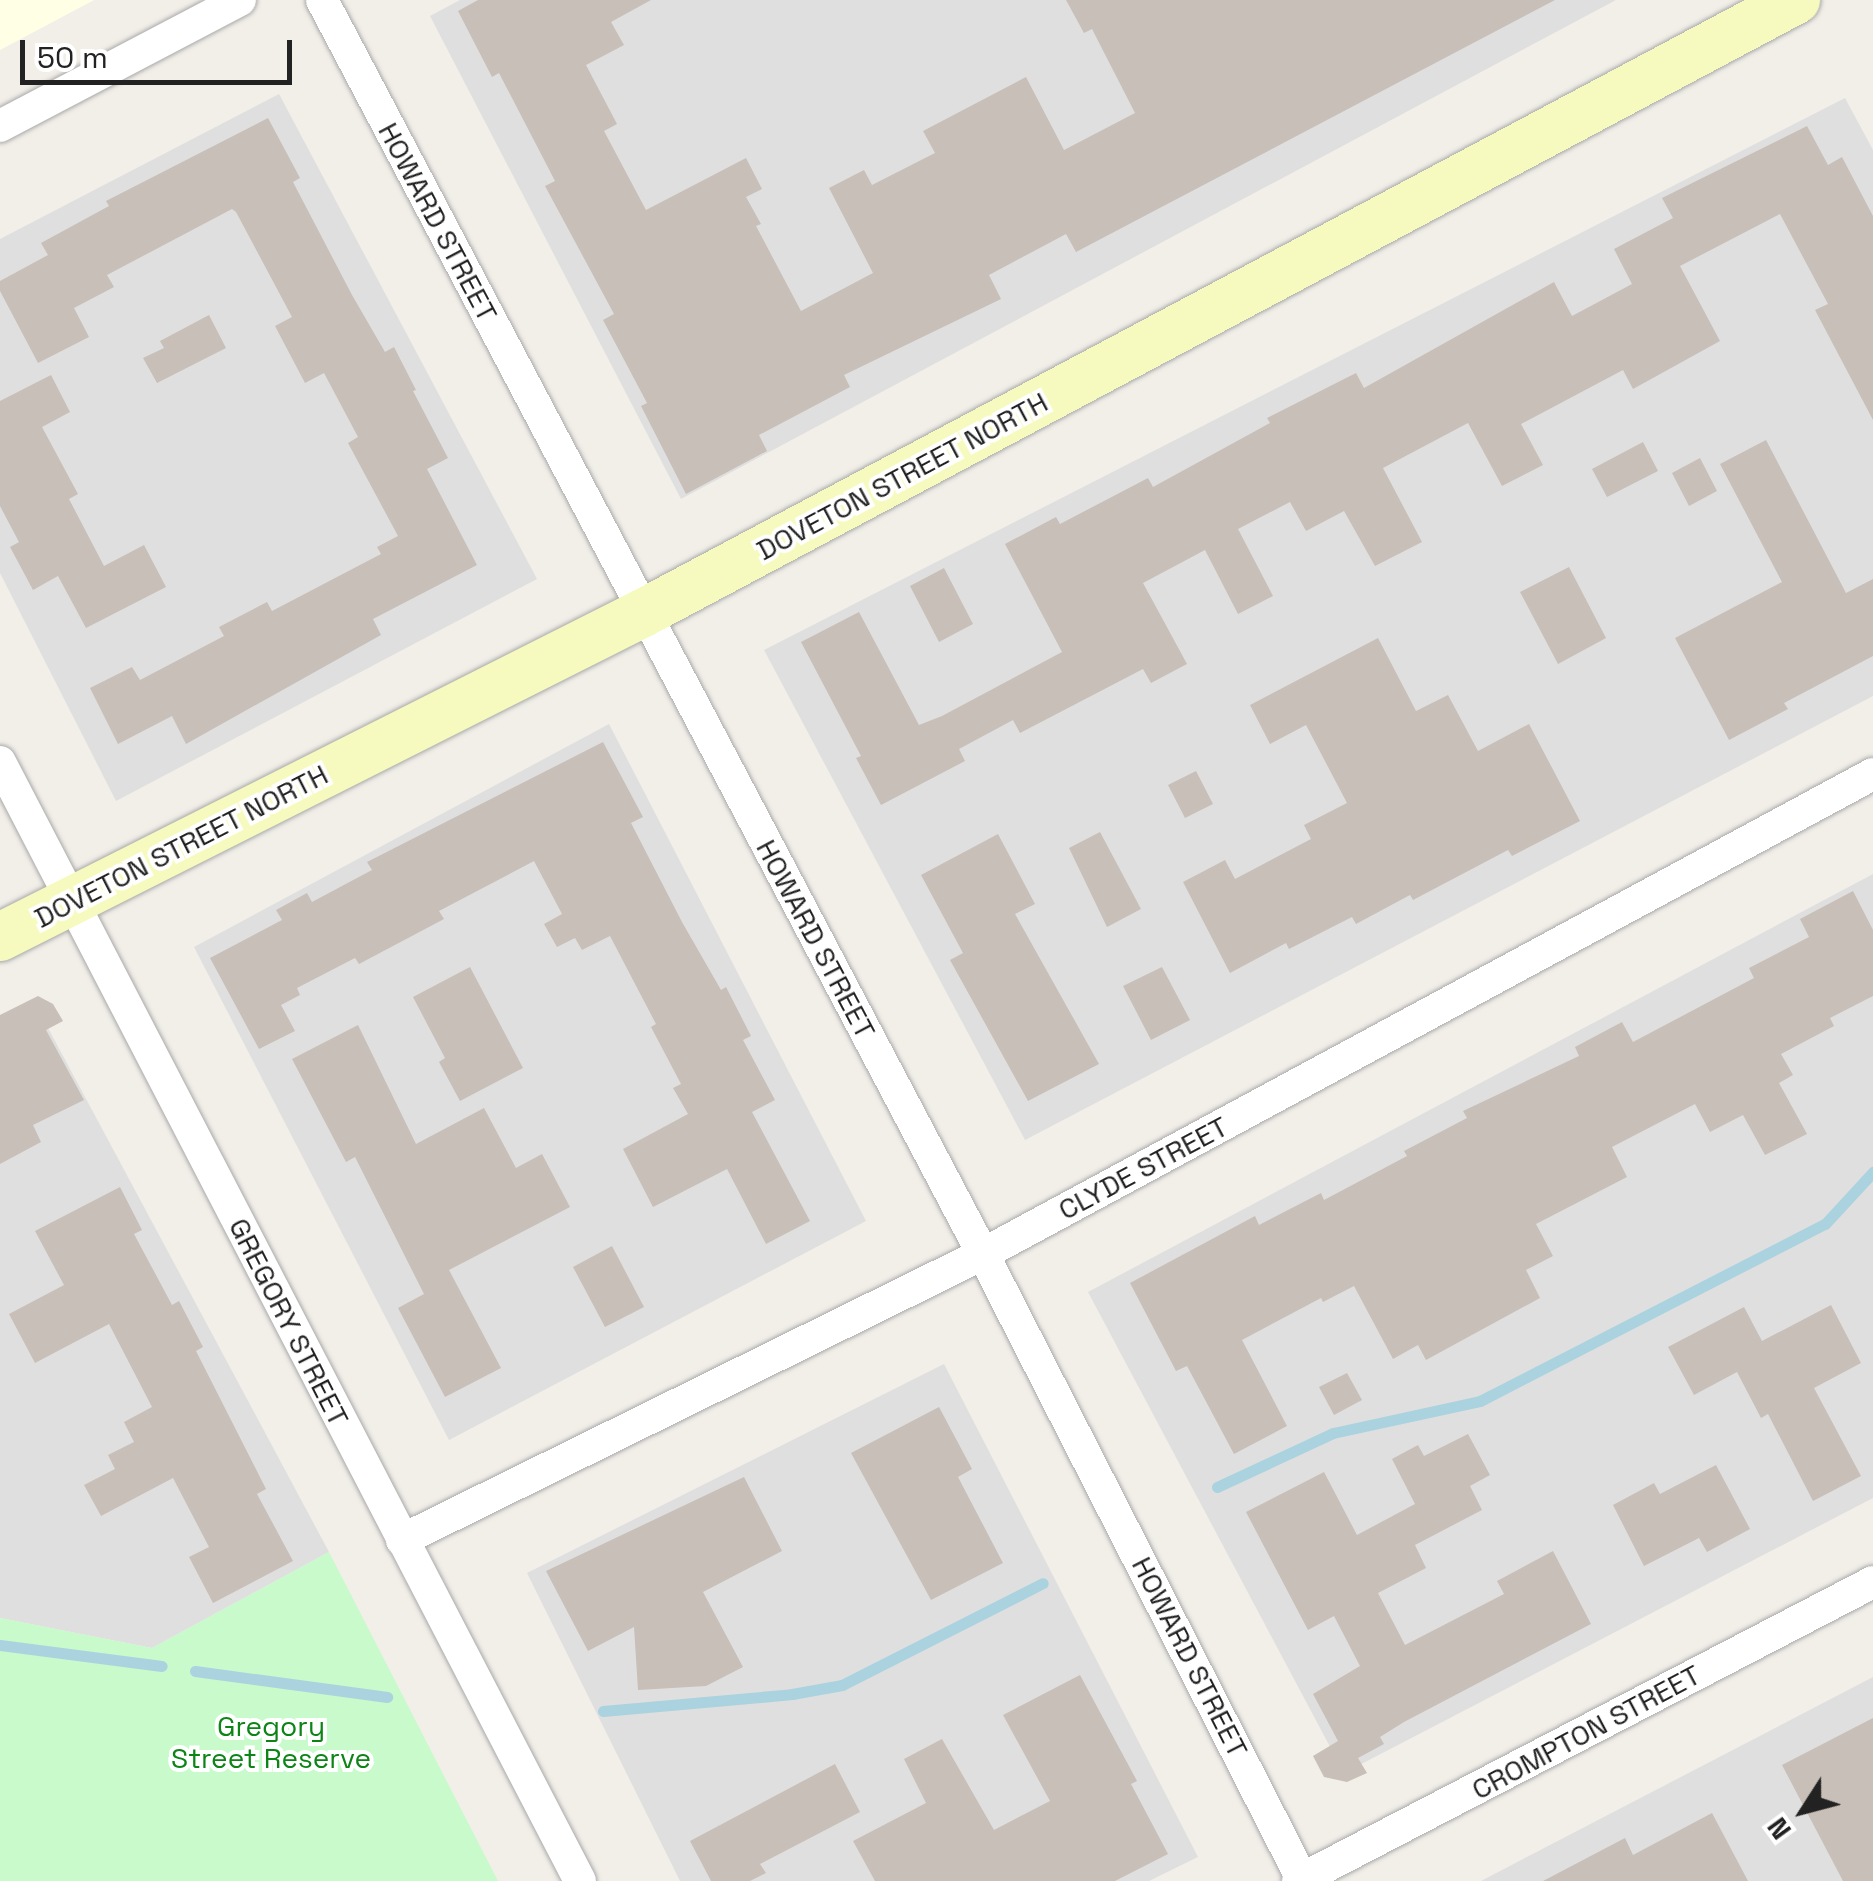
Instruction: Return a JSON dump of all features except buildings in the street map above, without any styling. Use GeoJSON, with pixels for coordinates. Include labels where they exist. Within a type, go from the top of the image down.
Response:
{"type":"FeatureCollection","features":[{"type":"Feature","properties":{"kind":"main road","name":"DOVETON STREET NORTH"},"geometry":{"type":"LineString","coordinates":[[0,937],[643,613],[1796,0]]}},
{"type":"Feature","properties":{"kind":"street"},"geometry":{"type":"LineString","coordinates":[[0,126],[240,0]]}},
{"type":"Feature","properties":{"kind":"street","name":"HOWARD STREET"},"geometry":{"type":"LineString","coordinates":[[322,0],[983,1254],[1301,1880]]}},
{"type":"Feature","properties":{"kind":"street","name":"GREGORY STREET"},"geometry":{"type":"LineString","coordinates":[[0,762],[580,1881]]}},
{"type":"Feature","properties":{"kind":"street","name":"CLYDE STREET"},"geometry":{"type":"LineString","coordinates":[[402,1540],[983,1254],[1873,774]]}},
{"type":"Feature","properties":{"kind":"street","name":"CROMPTON STREET"},"geometry":{"type":"LineString","coordinates":[[1301,1880],[1873,1582]]}},
{"type":"Feature","properties":{"kind":"shaded area"},"geometry":{"type":"Polygon","coordinates":[[[0,0],[94,0],[0,50],[0,0]]]}},
{"type":"Feature","properties":{"kind":"shaded area"},"geometry":{"type":"Polygon","coordinates":[[[460,0],[1616,0],[681,499],[430,16],[460,0]]]}},
{"type":"Feature","properties":{"kind":"shaded area"},"geometry":{"type":"Polygon","coordinates":[[[279,94],[537,579],[116,801],[0,573],[0,239],[279,94]]]}},
{"type":"Feature","properties":{"kind":"shaded area"},"geometry":{"type":"Polygon","coordinates":[[[1845,98],[1873,150],[1873,696],[1025,1140],[764,650],[1845,98]]]}},
{"type":"Feature","properties":{"kind":"shaded area"},"geometry":{"type":"Polygon","coordinates":[[[609,724],[866,1221],[449,1440],[194,947],[609,724]]]}},
{"type":"Feature","properties":{"kind":"shaded area"},"geometry":{"type":"Polygon","coordinates":[[[1873,874],[1873,1498],[1344,1773],[1088,1292],[1873,874]]]}},
{"type":"Feature","properties":{"kind":"shaded area"},"geometry":{"type":"Polygon","coordinates":[[[40,1013],[329,1552],[152,1648],[0,1618],[0,1033],[40,1013]]]}},
{"type":"Feature","properties":{"kind":"shaded area"},"geometry":{"type":"Polygon","coordinates":[[[944,1364],[1198,1857],[1149,1881],[680,1881],[527,1573],[944,1364]]]}},
{"type":"Feature","properties":{"kind":"shaded area"},"geometry":{"type":"Polygon","coordinates":[[[1873,1677],[1873,1881],[1481,1881],[1873,1677]]]}},
{"type":"Feature","properties":{"kind":"green space","name":"Gregory Street Reserve"},"geometry":{"type":"Polygon","coordinates":[[[329,1552],[498,1881],[0,1881],[0,1618],[152,1648],[329,1552]]]}},
{"type":"Feature","properties":{"kind":"waterway"},"geometry":{"type":"LineString","coordinates":[[1217,1487],[1333,1433],[1480,1401],[1825,1224],[1873,1172]]}},
{"type":"Feature","properties":{"kind":"waterway"},"geometry":{"type":"LineString","coordinates":[[603,1711],[792,1694],[842,1685],[1043,1583]]}},
{"type":"Feature","properties":{"kind":"waterway"},"geometry":{"type":"LineString","coordinates":[[0,1645],[162,1666]]}},
{"type":"Feature","properties":{"kind":"waterway"},"geometry":{"type":"LineString","coordinates":[[195,1671],[387,1697]]}}]}
